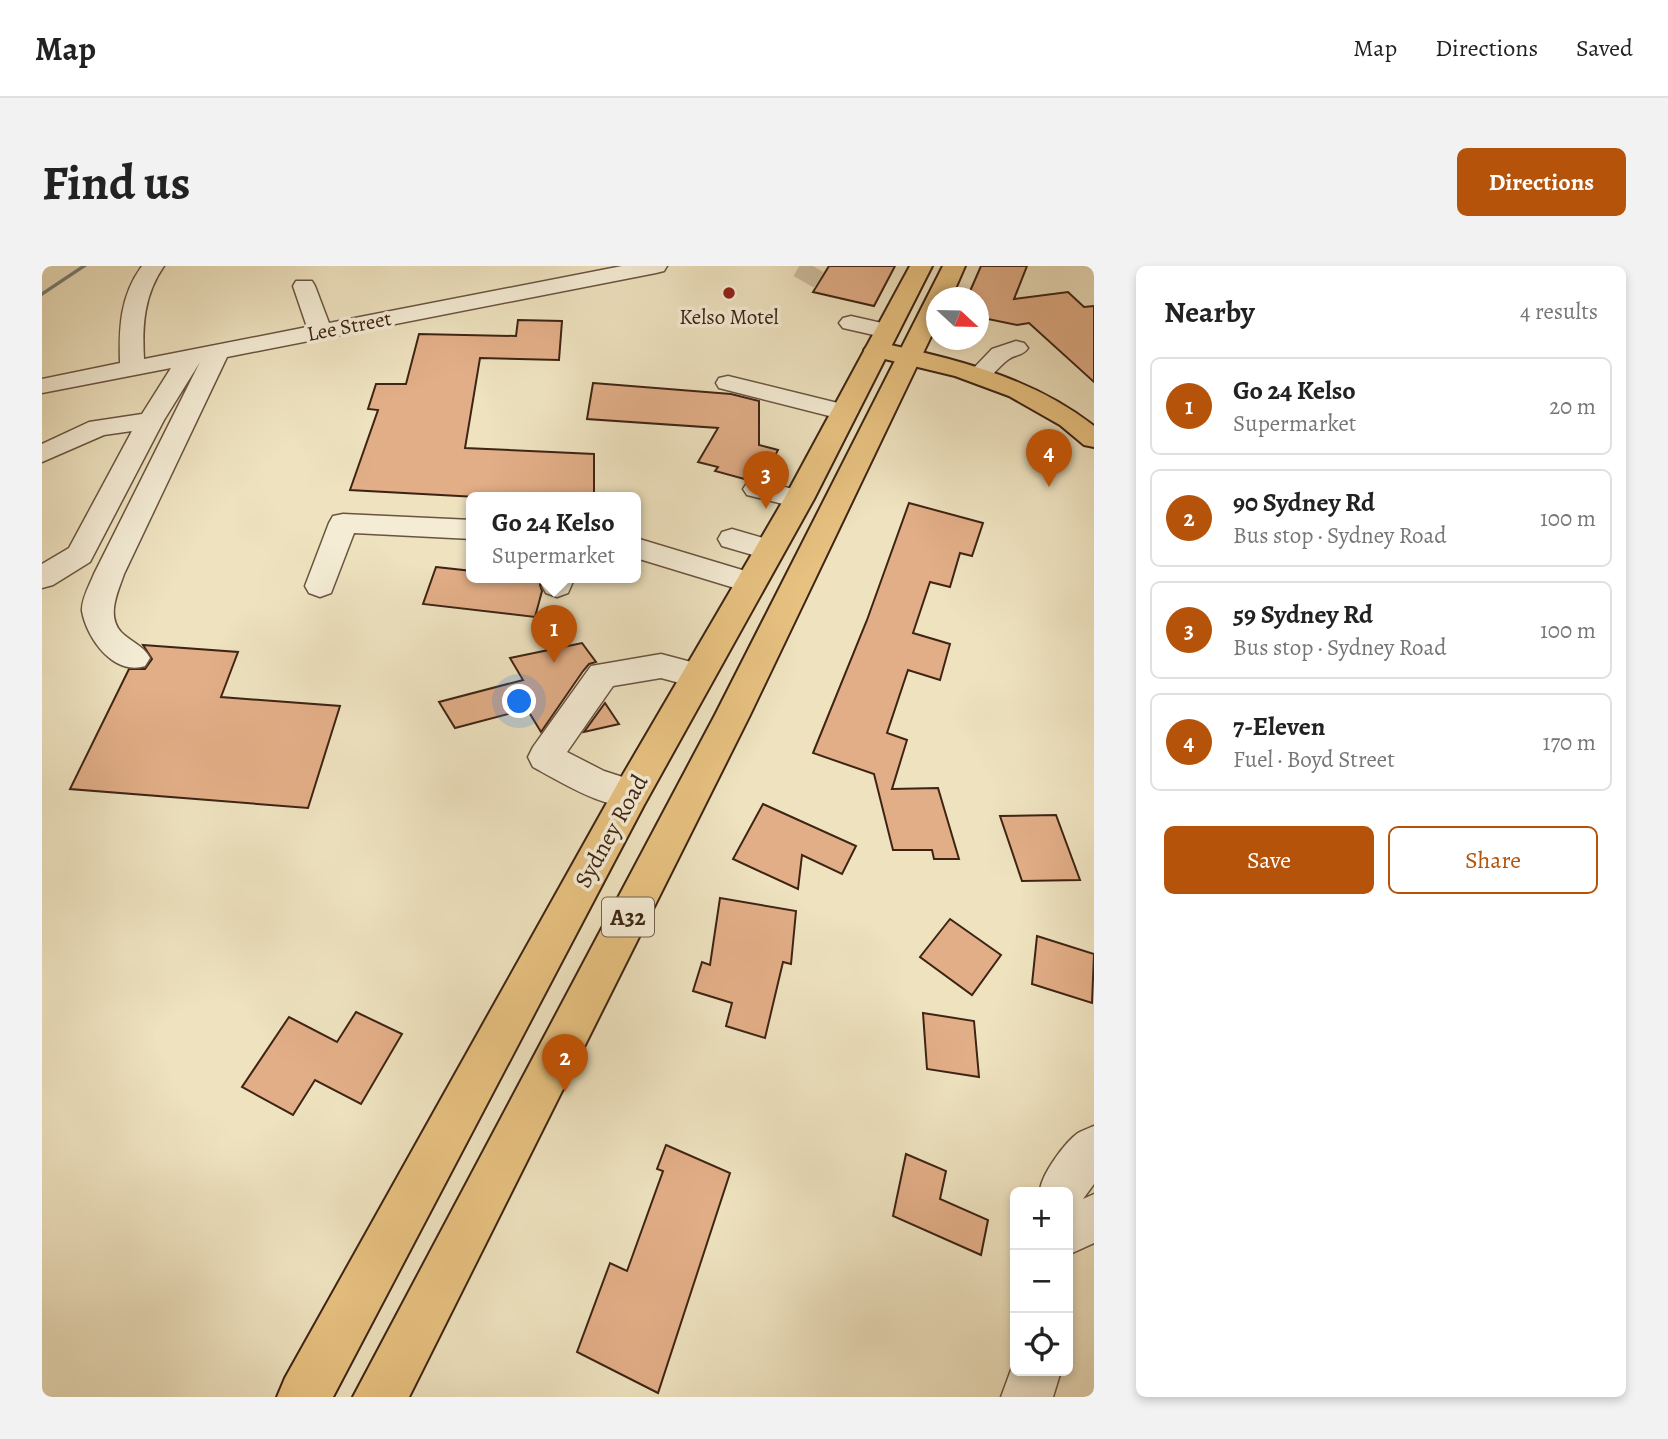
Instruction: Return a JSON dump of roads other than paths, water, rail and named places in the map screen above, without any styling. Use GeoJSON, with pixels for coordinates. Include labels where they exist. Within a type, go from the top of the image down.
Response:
{"type":"FeatureCollection","features":[{"type":"Feature","properties":{"kind":"main road","name":"Sydney Road"},"geometry":{"type":"LineString","coordinates":[[304,1397],[631,794],[698,676],[751,557],[799,499],[920,266]]}},
{"type":"Feature","properties":{"kind":"main road","name":"A32"},"geometry":{"type":"LineString","coordinates":[[944,287],[954,266]]}},
{"type":"Feature","properties":{"kind":"main road","name":"A32"},"geometry":{"type":"LineString","coordinates":[[380,1397],[567,1037],[926,324]]}},
{"type":"Feature","properties":{"kind":"main road"},"geometry":{"type":"LineString","coordinates":[[882,341],[910,357],[973,372],[1024,391],[1053,408],[1094,439]]}},
{"type":"Feature","properties":{"kind":"main road"},"geometry":{"type":"LineString","coordinates":[[959,350],[973,372]]}},
{"type":"Feature","properties":{"kind":"street"},"geometry":{"type":"LineString","coordinates":[[132,368],[132,308],[140,284],[153,266]]}},
{"type":"Feature","properties":{"kind":"street","name":"Lee Street"},"geometry":{"type":"LineString","coordinates":[[42,386],[320,331],[629,279],[656,266]]}},
{"type":"Feature","properties":{"kind":"street"},"geometry":{"type":"LineString","coordinates":[[304,286],[320,331]]}},
{"type":"Feature","properties":{"kind":"street"},"geometry":{"type":"LineString","coordinates":[[851,323],[882,341]]}},
{"type":"Feature","properties":{"kind":"street"},"geometry":{"type":"LineString","coordinates":[[973,372],[1003,346]]}},
{"type":"Feature","properties":{"kind":"street"},"geometry":{"type":"LineString","coordinates":[[134,658],[106,638],[97,608],[109,574],[218,351]]}},
{"type":"Feature","properties":{"kind":"street"},"geometry":{"type":"LineString","coordinates":[[42,454],[98,428],[151,420],[190,357]]}},
{"type":"Feature","properties":{"kind":"street"},"geometry":{"type":"LineString","coordinates":[[728,383],[845,412]]}},
{"type":"Feature","properties":{"kind":"street"},"geometry":{"type":"LineString","coordinates":[[757,489],[799,499]]}},
{"type":"Feature","properties":{"kind":"street"},"geometry":{"type":"LineString","coordinates":[[641,548],[751,557]]}},
{"type":"Feature","properties":{"kind":"street"},"geometry":{"type":"LineString","coordinates":[[631,794],[594,783],[545,757],[603,675],[661,666],[698,676]]}},
{"type":"Feature","properties":{"kind":"street"},"geometry":{"type":"LineString","coordinates":[[1063,1187],[1094,1149]]}},
{"type":"Feature","properties":{"kind":"street"},"geometry":{"type":"LineString","coordinates":[[1073,1228],[1094,1218]]}},
{"type":"Feature","properties":{"kind":"street"},"geometry":{"type":"LineString","coordinates":[[1027,1397],[1034,1376]]}},
{"type":"Feature","properties":{"kind":"lane"},"geometry":{"type":"LineString","coordinates":[[42,578],[80,555],[151,420]]}},
{"type":"Feature","properties":{"kind":"lane"},"geometry":{"type":"LineString","coordinates":[[320,586],[342,523],[466,530]]}},
{"type":"Feature","properties":{"kind":"waterway"},"geometry":{"type":"LineString","coordinates":[[42,294],[84,266]]}},
{"type":"Feature","properties":{"kind":"tunnel"},"geometry":{"type":"LineString","coordinates":[[804,282],[813,266]]}},
{"type":"Feature","properties":{"kind":"place","name":"Kelso Motel"},"geometry":{"type":"Point","coordinates":[729,293]}},
{"type":"Feature","properties":{"kind":"place","name":"7-Eleven"},"geometry":{"type":"Point","coordinates":[1049,487]}},
{"type":"Feature","properties":{"kind":"place","name":"59 Sydney Rd"},"geometry":{"type":"Point","coordinates":[766,509]}},
{"type":"Feature","properties":{"kind":"place","name":"Go 24 Kelso"},"geometry":{"type":"Point","coordinates":[554,663]}},
{"type":"Feature","properties":{"kind":"place","name":"90 Sydney Rd"},"geometry":{"type":"Point","coordinates":[565,1092]}}]}
